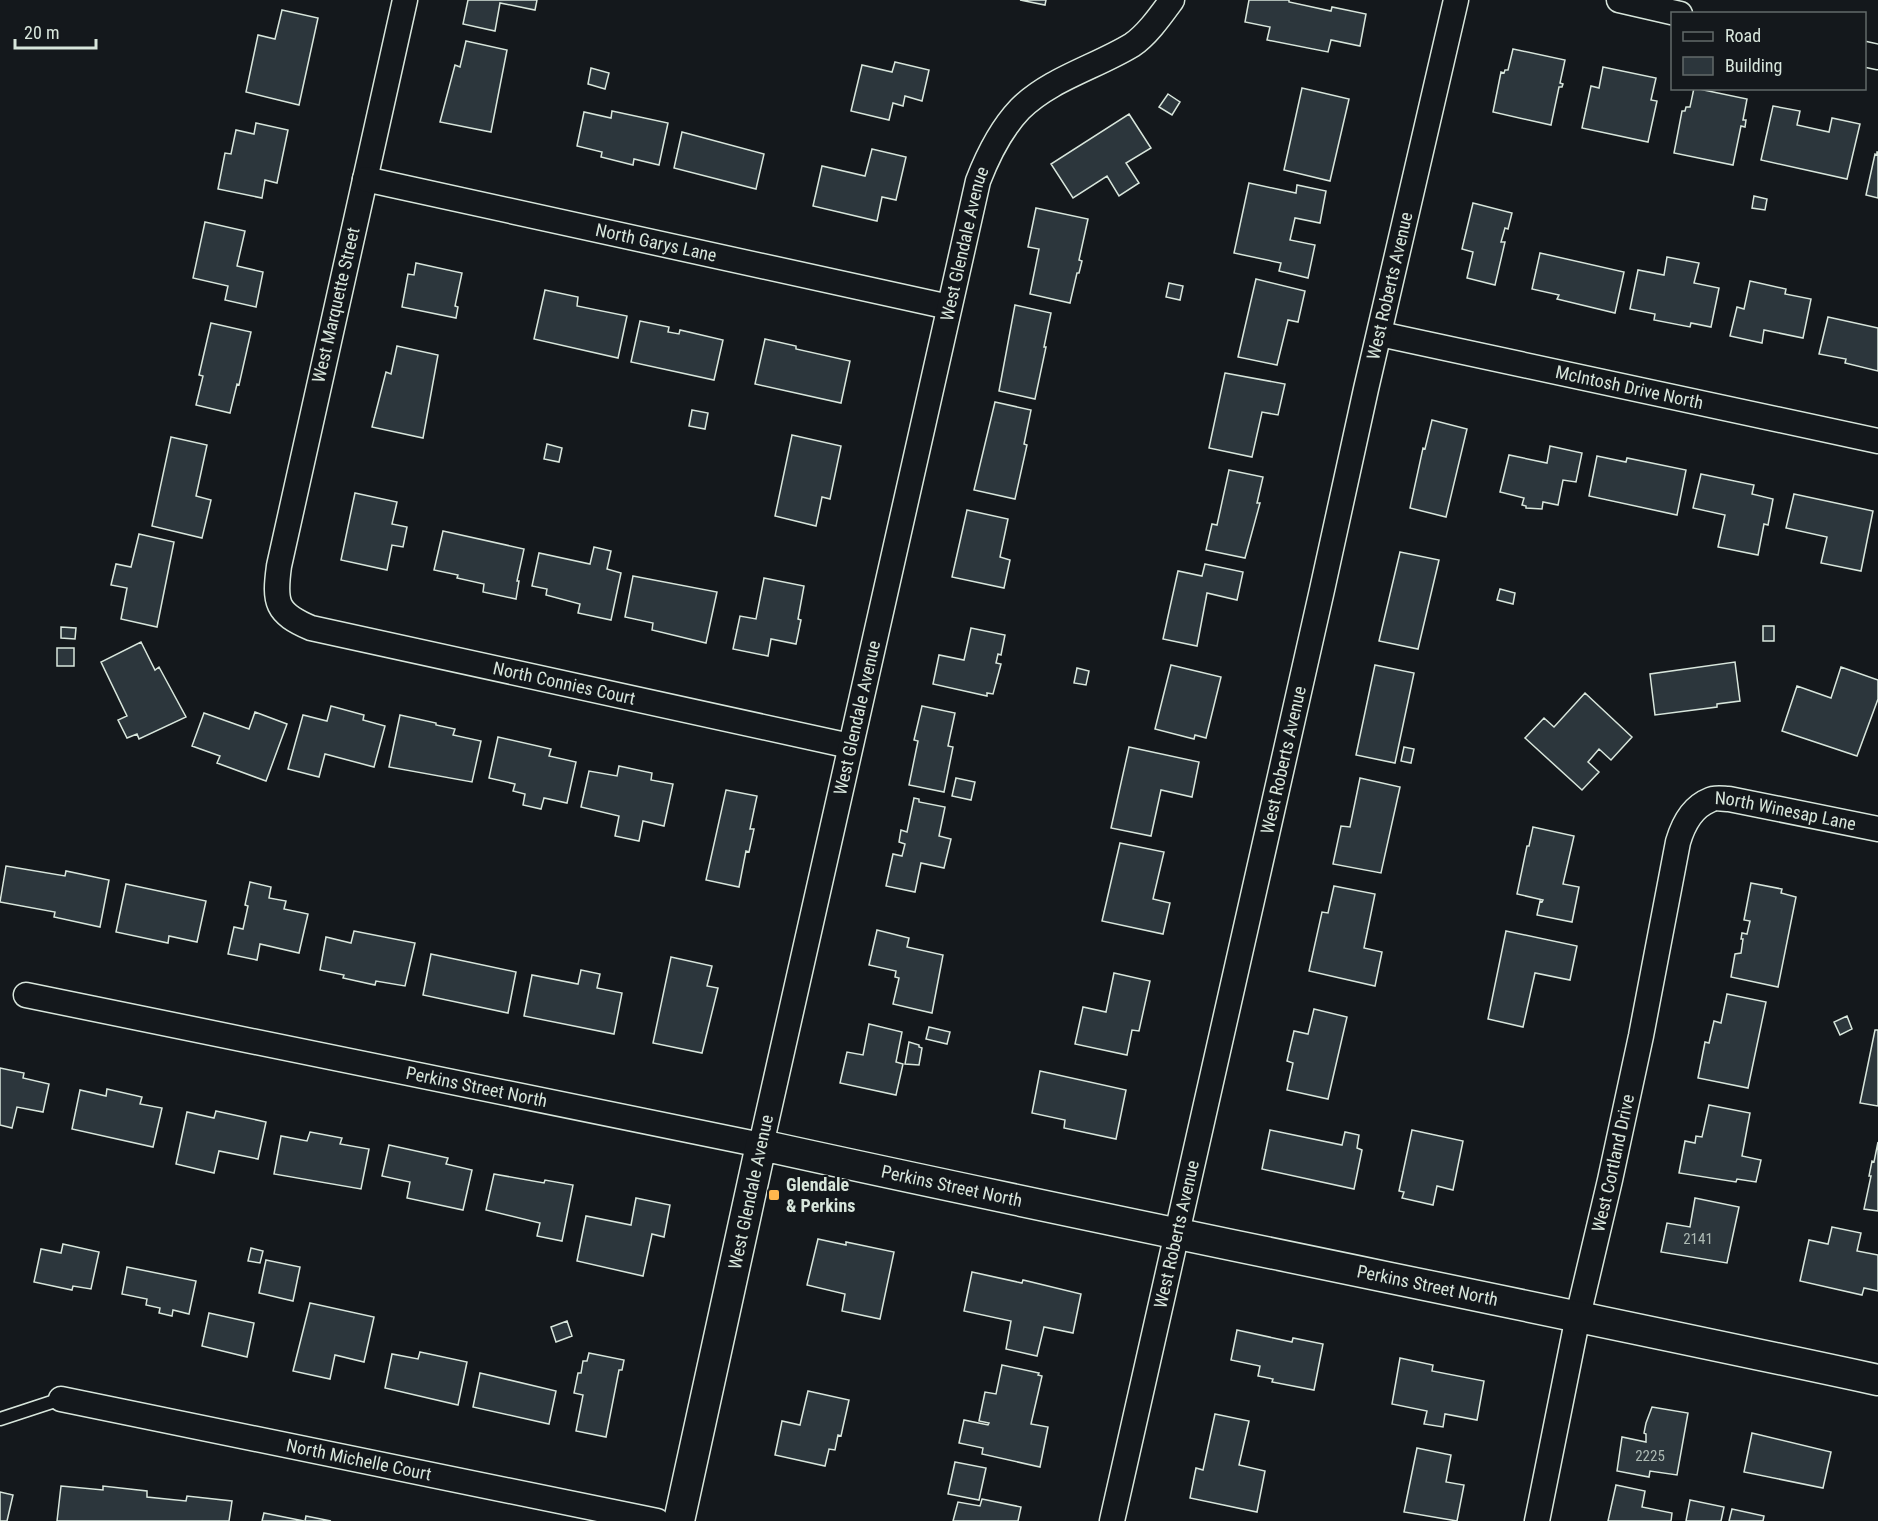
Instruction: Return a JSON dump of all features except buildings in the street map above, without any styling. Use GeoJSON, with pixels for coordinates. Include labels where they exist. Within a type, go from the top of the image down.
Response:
{"type":"FeatureCollection","features":[{"type":"Feature","properties":{"kind":"street","name":"West Marquette Street"},"geometry":{"type":"LineString","coordinates":[[282,611],[275,591],[279,566],[405,0]]}},
{"type":"Feature","properties":{"kind":"street","name":"West Glendale Avenue"},"geometry":{"type":"LineString","coordinates":[[679,1521],[850,746],[978,181],[988,155],[1020,109],[1043,91],[1133,44],[1172,0]]}},
{"type":"Feature","properties":{"kind":"street","name":"West Roberts Avenue"},"geometry":{"type":"LineString","coordinates":[[1112,1521],[1456,0]]}},
{"type":"Feature","properties":{"kind":"street"},"geometry":{"type":"LineString","coordinates":[[1619,0],[1671,12]]}},
{"type":"Feature","properties":{"kind":"street","name":"North Garys Lane"},"geometry":{"type":"LineString","coordinates":[[365,179],[949,307]]}},
{"type":"Feature","properties":{"kind":"street","name":"McIntosh Drive North"},"geometry":{"type":"LineString","coordinates":[[1380,334],[1878,441]]}},
{"type":"Feature","properties":{"kind":"street","name":"North Connies Court"},"geometry":{"type":"LineString","coordinates":[[282,611],[294,621],[311,628],[850,746]]}},
{"type":"Feature","properties":{"kind":"street","name":"North Winesap Lane"},"geometry":{"type":"LineString","coordinates":[[1695,809],[1711,799],[1729,799],[1878,829]]}},
{"type":"Feature","properties":{"kind":"street","name":"West Cortland Drive"},"geometry":{"type":"LineString","coordinates":[[1537,1521],[1578,1316],[1613,1169],[1678,842],[1684,824],[1695,809]]}},
{"type":"Feature","properties":{"kind":"street","name":"Perkins Street North"},"geometry":{"type":"LineString","coordinates":[[26,995],[761,1145],[1878,1380]]}},
{"type":"Feature","properties":{"kind":"street","name":"North Michelle Court"},"geometry":{"type":"LineString","coordinates":[[60,1399],[657,1521]]}},
{"type":"Feature","properties":{"kind":"lane"},"geometry":{"type":"LineString","coordinates":[[0,1419],[60,1399]]}},
{"type":"Feature","properties":{"kind":"place","name":"Glendale & Perkins"},"geometry":{"type":"Point","coordinates":[774,1195]}}]}
